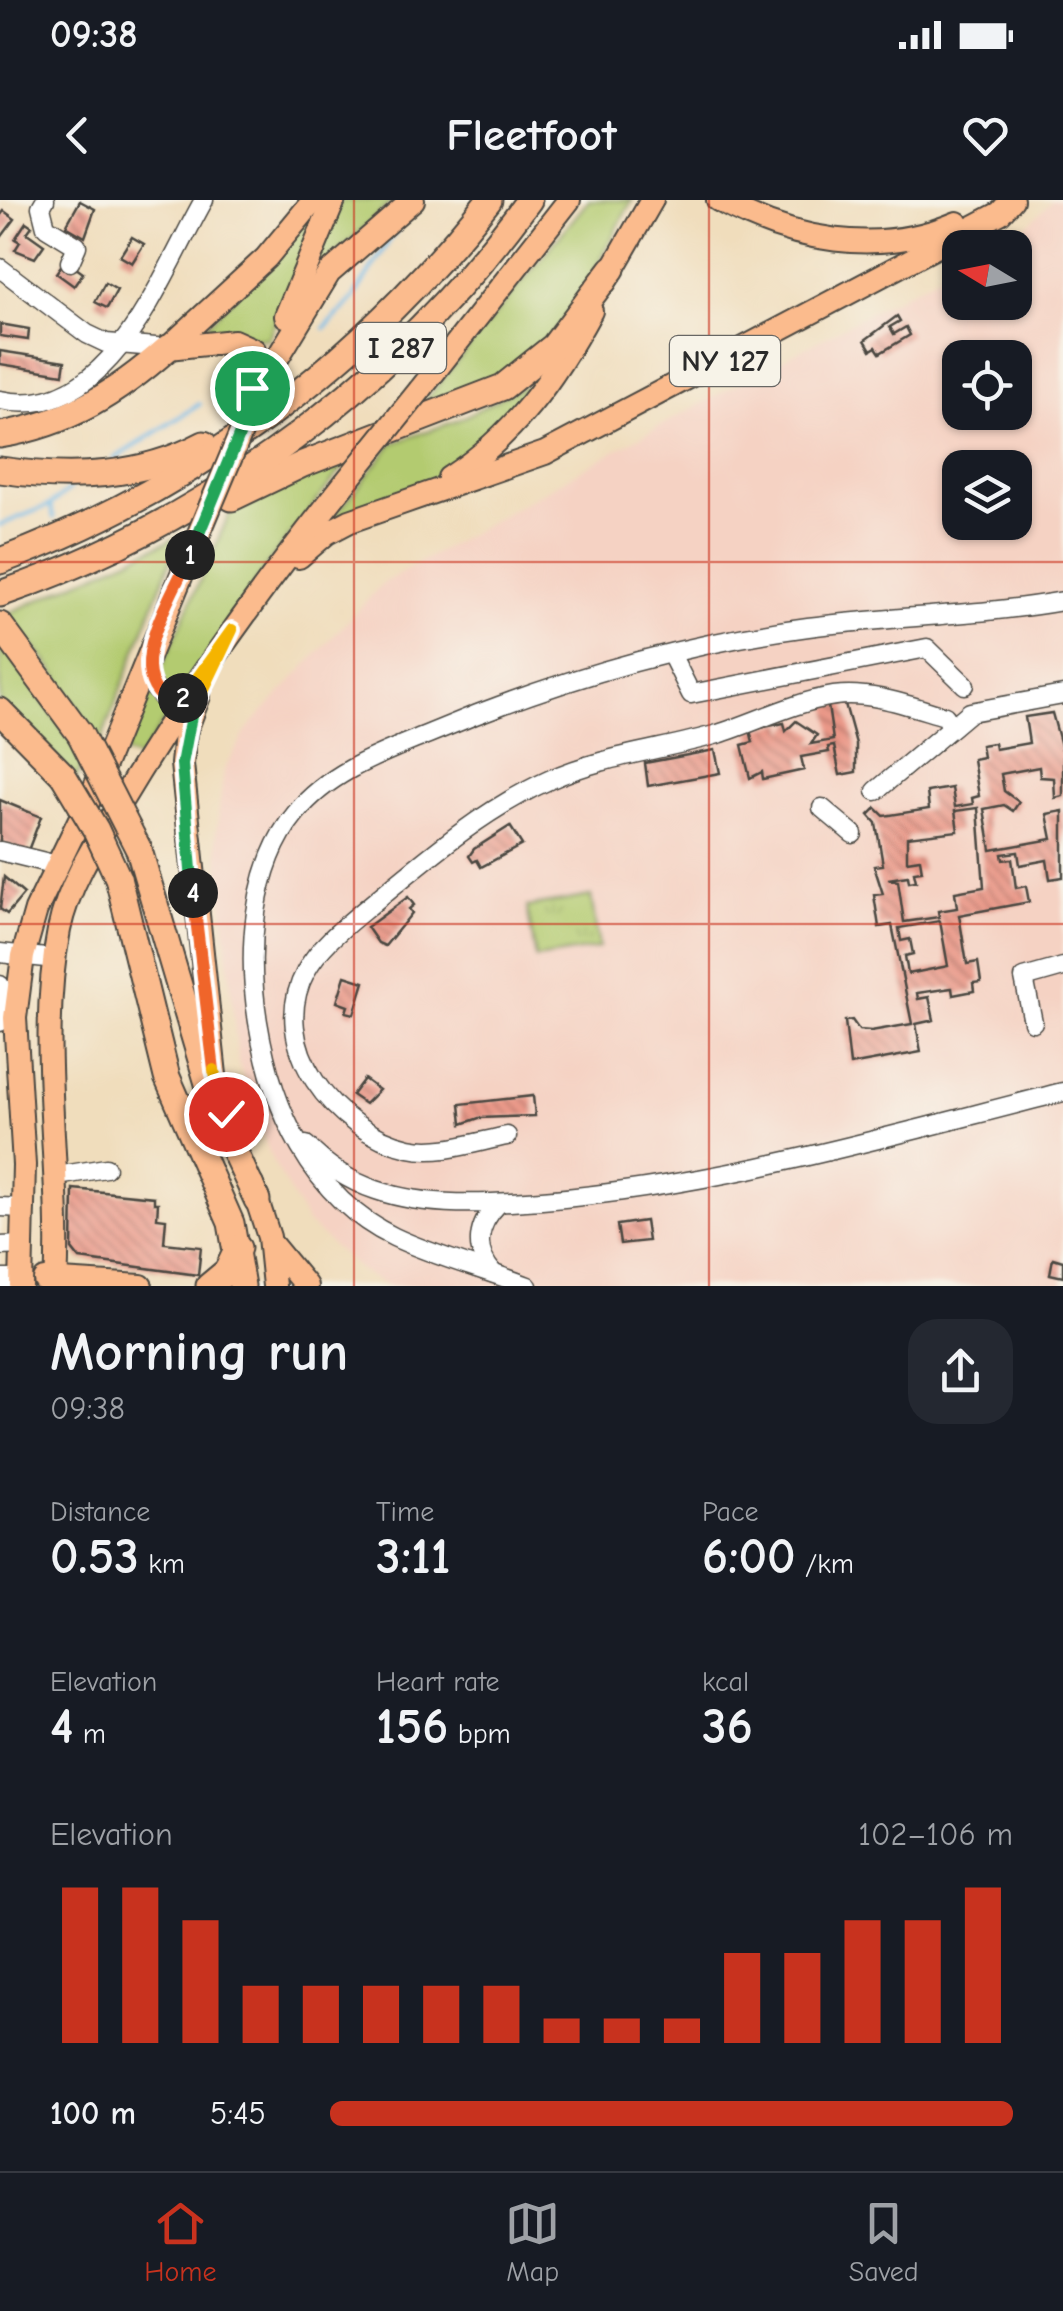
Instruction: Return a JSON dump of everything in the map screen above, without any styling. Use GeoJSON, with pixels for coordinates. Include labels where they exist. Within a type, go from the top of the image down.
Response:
{"type":"FeatureCollection","features":[{"type":"Feature","properties":{"kind":"highway","name":"I 287"},"geometry":{"type":"LineString","coordinates":[[0,561],[114,513],[190,470],[275,413],[406,298],[490,200]]}},
{"type":"Feature","properties":{"kind":"highway","name":"I 287"},"geometry":{"type":"LineString","coordinates":[[0,594],[129,539],[248,470],[364,382],[458,287],[528,200]]}},
{"type":"Feature","properties":{"kind":"highway"},"geometry":{"type":"LineString","coordinates":[[129,539],[303,464],[503,387],[554,346],[612,269]]}},
{"type":"Feature","properties":{"kind":"highway"},"geometry":{"type":"LineString","coordinates":[[0,435],[63,419],[95,404],[168,348]]}},
{"type":"Feature","properties":{"kind":"highway"},"geometry":{"type":"LineString","coordinates":[[0,470],[100,476],[174,459],[223,434],[342,358]]}},
{"type":"Feature","properties":{"kind":"highway"},"geometry":{"type":"LineString","coordinates":[[4,629],[80,734],[138,850],[216,1114],[257,1200]]}},
{"type":"Feature","properties":{"kind":"highway"},"geometry":{"type":"LineString","coordinates":[[0,711],[63,775],[96,830],[118,878],[167,1077],[238,1248],[242,1286]]}},
{"type":"Feature","properties":{"kind":"highway"},"geometry":{"type":"LineString","coordinates":[[208,1286],[227,1271],[238,1248]]}},
{"type":"Feature","properties":{"kind":"main road"},"geometry":{"type":"LineString","coordinates":[[168,348],[266,258],[314,200]]}},
{"type":"Feature","properties":{"kind":"main road"},"geometry":{"type":"LineString","coordinates":[[141,1286],[18,1282],[12,1246],[25,1208],[5,1030],[12,954],[93,792],[334,200]]}},
{"type":"Feature","properties":{"kind":"main road"},"geometry":{"type":"LineString","coordinates":[[263,376],[329,273],[413,200]]}},
{"type":"Feature","properties":{"kind":"main road"},"geometry":{"type":"LineString","coordinates":[[56,1284],[57,1176],[48,1044],[59,927],[82,872],[186,698],[237,623],[344,482],[572,200]]}},
{"type":"Feature","properties":{"kind":"main road"},"geometry":{"type":"LineString","coordinates":[[425,494],[480,457],[526,414],[573,344],[652,200]]}},
{"type":"Feature","properties":{"kind":"main road"},"geometry":{"type":"LineString","coordinates":[[718,200],[755,220],[796,234],[866,242],[943,229],[1000,200]]}},
{"type":"Feature","properties":{"kind":"main road","name":"NY 127"},"geometry":{"type":"LineString","coordinates":[[237,623],[327,533],[572,440],[1000,213],[1012,200]]}},
{"type":"Feature","properties":{"kind":"main road"},"geometry":{"type":"LineString","coordinates":[[168,348],[242,342],[254,350],[263,376]]}},
{"type":"Feature","properties":{"kind":"main road"},"geometry":{"type":"LineString","coordinates":[[237,623],[194,706],[185,732],[182,764],[214,1070],[270,1237],[280,1257],[306,1286]]}},
{"type":"Feature","properties":{"kind":"main road"},"geometry":{"type":"LineString","coordinates":[[270,1237],[274,1286]]}},
{"type":"Feature","properties":{"kind":"street"},"geometry":{"type":"LineString","coordinates":[[0,400],[28,403],[74,392],[104,368],[204,200]]}},
{"type":"Feature","properties":{"kind":"street"},"geometry":{"type":"LineString","coordinates":[[43,204],[46,227],[77,246],[70,262]]}},
{"type":"Feature","properties":{"kind":"street"},"geometry":{"type":"LineString","coordinates":[[0,268],[87,334],[120,344],[168,348]]}},
{"type":"Feature","properties":{"kind":"street"},"geometry":{"type":"LineString","coordinates":[[528,1286],[396,1238],[354,1212],[310,1164],[288,1122],[262,1044],[254,970],[263,881],[276,843],[296,813],[342,773],[388,751],[543,690],[671,654],[810,627],[961,616],[1063,601]]}},
{"type":"Feature","properties":{"kind":"street"},"geometry":{"type":"LineString","coordinates":[[671,654],[690,694],[926,648],[965,686]]}},
{"type":"Feature","properties":{"kind":"street"},"geometry":{"type":"LineString","coordinates":[[145,660],[148,679],[162,697],[186,698]]}},
{"type":"Feature","properties":{"kind":"street"},"geometry":{"type":"LineString","coordinates":[[876,791],[970,712],[1063,695]]}},
{"type":"Feature","properties":{"kind":"street"},"geometry":{"type":"LineString","coordinates":[[506,1136],[443,1149],[409,1148],[374,1134],[332,1105],[312,1080],[294,1020],[294,996],[307,968],[327,944],[459,834],[552,779],[834,696],[891,700],[945,716],[952,728]]}},
{"type":"Feature","properties":{"kind":"street"},"geometry":{"type":"LineString","coordinates":[[822,808],[853,834]]}},
{"type":"Feature","properties":{"kind":"street"},"geometry":{"type":"LineString","coordinates":[[0,852],[58,864]]}},
{"type":"Feature","properties":{"kind":"street"},"geometry":{"type":"LineString","coordinates":[[12,954],[55,959]]}},
{"type":"Feature","properties":{"kind":"street"},"geometry":{"type":"LineString","coordinates":[[1033,1022],[1024,978],[1063,967]]}},
{"type":"Feature","properties":{"kind":"street"},"geometry":{"type":"LineString","coordinates":[[288,1122],[329,1166],[374,1190],[425,1200],[498,1204],[611,1195],[745,1172],[1063,1092]]}},
{"type":"Feature","properties":{"kind":"street"},"geometry":{"type":"LineString","coordinates":[[57,1176],[106,1168]]}},
{"type":"Feature","properties":{"kind":"street"},"geometry":{"type":"LineString","coordinates":[[494,1273],[479,1244],[483,1225],[498,1204]]}},
{"type":"Feature","properties":{"kind":"street"},"geometry":{"type":"LineString","coordinates":[[0,1208],[25,1208]]}},
{"type":"Feature","properties":{"kind":"shaded area"},"geometry":{"type":"Polygon","coordinates":[[[1052,200],[1063,200],[1063,1286],[388,1286],[362,1272],[307,1223],[271,1158],[238,1062],[216,833],[224,770],[248,728],[382,584],[632,441],[942,274],[942,320],[1032,320],[1032,230],[1017,230],[1052,200]]]}},
{"type":"Feature","properties":{"kind":"green space"},"geometry":{"type":"Polygon","coordinates":[[[341,200],[394,200],[307,280],[341,200]]]}},
{"type":"Feature","properties":{"kind":"green space"},"geometry":{"type":"Polygon","coordinates":[[[589,200],[632,200],[593,274],[562,322],[524,362],[501,377],[415,413],[589,200]]]}},
{"type":"Feature","properties":{"kind":"green space"},"geometry":{"type":"Polygon","coordinates":[[[319,208],[323,209],[268,339],[196,337],[319,208]]]}},
{"type":"Feature","properties":{"kind":"green space"},"geometry":{"type":"Polygon","coordinates":[[[521,387],[532,387],[531,395],[447,473],[401,497],[330,522],[393,443],[456,421],[521,387]]]}},
{"type":"Feature","properties":{"kind":"green space"},"geometry":{"type":"Polygon","coordinates":[[[351,457],[266,566],[139,759],[124,753],[232,508],[351,457]]]}},
{"type":"Feature","properties":{"kind":"green space"},"geometry":{"type":"Polygon","coordinates":[[[180,536],[100,743],[52,668],[7,614],[180,536]]]}},
{"type":"Feature","properties":{"kind":"green space"},"geometry":{"type":"Polygon","coordinates":[[[0,642],[85,759],[76,779],[0,702],[0,642]]]}},
{"type":"Feature","properties":{"kind":"green space"},"geometry":{"type":"Polygon","coordinates":[[[591,896],[599,948],[536,958],[527,907],[591,896]]]}},
{"type":"Feature","properties":{"kind":"building"},"geometry":{"type":"Polygon","coordinates":[[[80,201],[95,209],[85,237],[66,226],[80,201]]]}},
{"type":"Feature","properties":{"kind":"building"},"geometry":{"type":"Polygon","coordinates":[[[4,211],[15,219],[0,239],[0,216],[4,211]]]}},
{"type":"Feature","properties":{"kind":"building"},"geometry":{"type":"Polygon","coordinates":[[[26,222],[32,226],[27,233],[44,245],[35,258],[15,250],[20,242],[15,239],[26,222]]]}},
{"type":"Feature","properties":{"kind":"building"},"geometry":{"type":"Polygon","coordinates":[[[132,237],[144,244],[132,263],[120,256],[132,237]]]}},
{"type":"Feature","properties":{"kind":"building"},"geometry":{"type":"Polygon","coordinates":[[[65,260],[83,273],[74,286],[56,273],[65,260]]]}},
{"type":"Feature","properties":{"kind":"building"},"geometry":{"type":"Polygon","coordinates":[[[105,283],[117,290],[107,308],[95,302],[105,283]]]}},
{"type":"Feature","properties":{"kind":"building"},"geometry":{"type":"Polygon","coordinates":[[[897,316],[900,321],[890,327],[894,334],[906,327],[910,335],[880,353],[876,347],[871,350],[865,340],[897,316]]]}},
{"type":"Feature","properties":{"kind":"building"},"geometry":{"type":"Polygon","coordinates":[[[0,324],[29,329],[28,340],[0,336],[0,324]]]}},
{"type":"Feature","properties":{"kind":"building"},"geometry":{"type":"Polygon","coordinates":[[[0,351],[65,361],[63,374],[0,364],[0,351]]]}},
{"type":"Feature","properties":{"kind":"building"},"geometry":{"type":"Polygon","coordinates":[[[845,704],[856,744],[856,772],[840,775],[834,746],[828,747],[829,752],[801,757],[804,770],[763,779],[762,772],[750,778],[742,745],[753,742],[750,730],[784,723],[786,731],[796,721],[817,735],[811,744],[833,740],[828,706],[845,704]]]}},
{"type":"Feature","properties":{"kind":"building"},"geometry":{"type":"Polygon","coordinates":[[[1052,713],[1063,753],[1063,796],[1055,798],[1054,778],[1040,777],[1039,767],[1001,774],[1004,791],[1019,802],[1013,811],[1004,805],[984,809],[991,850],[1052,839],[1047,814],[1063,811],[1063,877],[1050,879],[1047,860],[1020,865],[1018,852],[1002,854],[1003,860],[1012,859],[1016,888],[1026,886],[1029,902],[959,915],[967,964],[978,962],[981,982],[973,983],[974,991],[953,995],[952,988],[917,993],[918,999],[929,997],[934,1020],[916,1024],[921,1052],[850,1065],[845,1021],[852,1020],[859,1030],[871,1031],[912,1024],[892,925],[879,927],[874,895],[883,894],[874,866],[883,865],[876,823],[869,815],[876,808],[884,816],[929,809],[927,792],[952,788],[955,807],[973,804],[972,798],[979,796],[973,759],[983,757],[981,745],[994,743],[995,749],[1029,743],[1025,717],[1052,713]],[[978,808],[955,811],[958,831],[907,837],[907,861],[920,859],[922,871],[914,872],[916,881],[909,882],[908,876],[888,879],[898,881],[904,922],[939,917],[938,911],[957,908],[955,892],[984,887],[978,808]],[[940,921],[899,928],[901,941],[910,939],[913,954],[905,956],[908,974],[948,966],[940,921]]]}},
{"type":"Feature","properties":{"kind":"building"},"geometry":{"type":"Polygon","coordinates":[[[715,750],[720,773],[648,786],[645,763],[715,750]]]}},
{"type":"Feature","properties":{"kind":"building"},"geometry":{"type":"Polygon","coordinates":[[[0,800],[41,817],[27,853],[0,842],[0,800]]]}},
{"type":"Feature","properties":{"kind":"building"},"geometry":{"type":"Polygon","coordinates":[[[510,826],[522,845],[481,867],[477,860],[473,862],[469,856],[474,849],[510,826]]]}},
{"type":"Feature","properties":{"kind":"building"},"geometry":{"type":"Polygon","coordinates":[[[4,877],[24,894],[7,914],[0,909],[4,877]]]}},
{"type":"Feature","properties":{"kind":"building"},"geometry":{"type":"Polygon","coordinates":[[[408,897],[414,905],[409,909],[412,913],[385,946],[378,943],[367,927],[408,897]]]}},
{"type":"Feature","properties":{"kind":"building"},"geometry":{"type":"Polygon","coordinates":[[[345,976],[364,982],[354,1014],[346,1012],[348,1006],[337,1002],[345,976]]]}},
{"type":"Feature","properties":{"kind":"building"},"geometry":{"type":"Polygon","coordinates":[[[364,1079],[379,1090],[365,1104],[352,1095],[364,1079]]]}},
{"type":"Feature","properties":{"kind":"building"},"geometry":{"type":"Polygon","coordinates":[[[533,1096],[535,1116],[479,1118],[462,1124],[460,1104],[533,1096]]]}},
{"type":"Feature","properties":{"kind":"building"},"geometry":{"type":"Polygon","coordinates":[[[73,1189],[154,1197],[154,1203],[158,1203],[157,1218],[166,1219],[164,1243],[201,1247],[198,1275],[80,1259],[72,1249],[73,1189]]]}},
{"type":"Feature","properties":{"kind":"building"},"geometry":{"type":"Polygon","coordinates":[[[645,1221],[648,1241],[620,1244],[617,1225],[645,1221]]]}},
{"type":"Feature","properties":{"kind":"building"},"geometry":{"type":"Polygon","coordinates":[[[1053,1258],[1063,1261],[1063,1277],[1050,1274],[1053,1258]]]}},
{"type":"Feature","properties":{"kind":"waterway"},"geometry":{"type":"LineString","coordinates":[[325,328],[352,300],[398,227]]}},
{"type":"Feature","properties":{"kind":"waterway"},"geometry":{"type":"LineString","coordinates":[[114,459],[200,404]]}},
{"type":"Feature","properties":{"kind":"waterway"},"geometry":{"type":"LineString","coordinates":[[0,525],[50,505],[70,489]]}},
{"type":"Feature","properties":{"kind":"waterway"},"geometry":{"type":"LineString","coordinates":[[50,505],[54,518]]}},
{"type":"Feature","properties":{"kind":"route"},"geometry":{"type":"LineString","coordinates":[[226,1114],[208,1038],[182,764],[185,732],[194,706],[232,630],[186,698],[162,697],[152,688],[145,660],[243,426],[252,388]]}}]}
